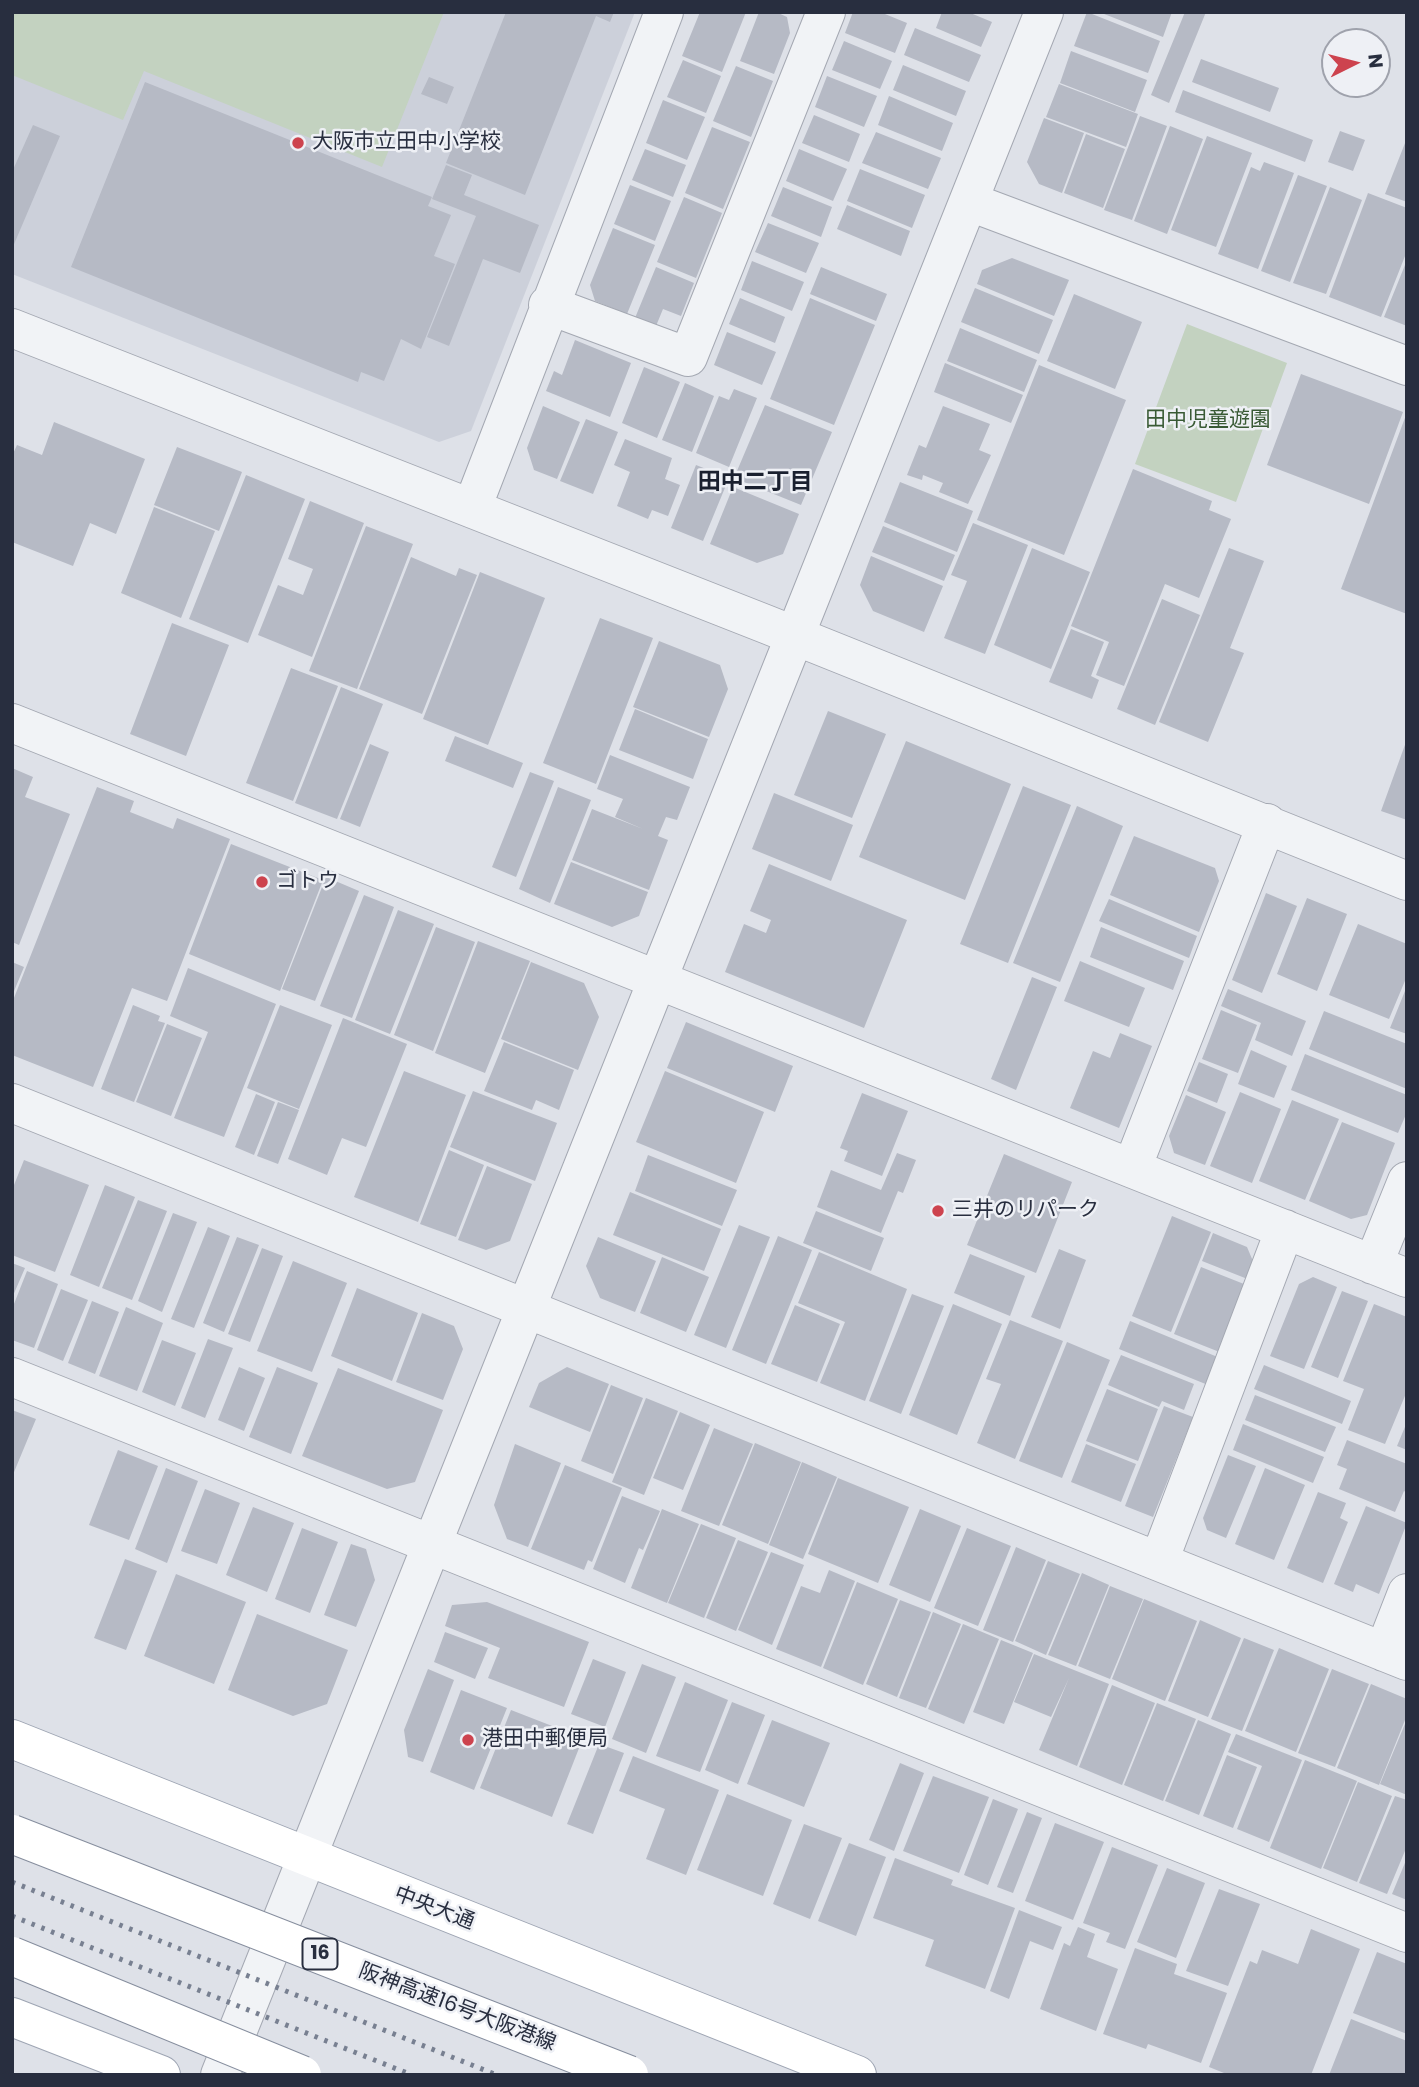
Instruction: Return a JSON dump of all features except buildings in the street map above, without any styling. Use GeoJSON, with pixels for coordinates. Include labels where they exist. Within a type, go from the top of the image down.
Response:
{"type":"FeatureCollection","features":[{"type":"Feature","properties":{"kind":"main road","name":"中央大通"},"geometry":{"type":"LineString","coordinates":[[12,1739],[857,2075]]}},
{"type":"Feature","properties":{"kind":"main road","name":"阪神高速16号大阪港線"},"geometry":{"type":"LineString","coordinates":[[12,1834],[629,2075]]}},
{"type":"Feature","properties":{"kind":"main road"},"geometry":{"type":"LineString","coordinates":[[12,1956],[302,2075]]}},
{"type":"Feature","properties":{"kind":"main road"},"geometry":{"type":"LineString","coordinates":[[12,2017],[161,2075]]}},
{"type":"Feature","properties":{"kind":"street"},"geometry":{"type":"LineString","coordinates":[[472,508],[664,12]]}},
{"type":"Feature","properties":{"kind":"street"},"geometry":{"type":"LineString","coordinates":[[548,306],[688,357],[826,12]]}},
{"type":"Feature","properties":{"kind":"street"},"geometry":{"type":"LineString","coordinates":[[220,2075],[1044,12]]}},
{"type":"Feature","properties":{"kind":"street"},"geometry":{"type":"LineString","coordinates":[[970,202],[1407,366]]}},
{"type":"Feature","properties":{"kind":"street"},"geometry":{"type":"LineString","coordinates":[[12,328],[1267,823],[1407,881]]}},
{"type":"Feature","properties":{"kind":"street"},"geometry":{"type":"LineString","coordinates":[[12,723],[1390,1271],[1407,1181]]}},
{"type":"Feature","properties":{"kind":"street"},"geometry":{"type":"LineString","coordinates":[[1132,1168],[1255,860],[1267,823]]}},
{"type":"Feature","properties":{"kind":"street"},"geometry":{"type":"LineString","coordinates":[[12,1103],[1395,1656],[1407,1593]]}},
{"type":"Feature","properties":{"kind":"street"},"geometry":{"type":"LineString","coordinates":[[1159,1561],[1285,1229]]}},
{"type":"Feature","properties":{"kind":"street"},"geometry":{"type":"LineString","coordinates":[[12,1377],[430,1546],[460,1555],[1407,1933]]}},
{"type":"Feature","properties":{"kind":"shaded area","name":"大阪市立田中小学校"},"geometry":{"type":"Polygon","coordinates":[[[12,12],[635,12],[471,431],[439,442],[12,274],[12,12]]]}},
{"type":"Feature","properties":{"kind":"green space"},"geometry":{"type":"Polygon","coordinates":[[[12,12],[444,12],[382,167],[144,71],[123,120],[12,75],[12,12]]]}},
{"type":"Feature","properties":{"kind":"green space","name":"田中児童遊園"},"geometry":{"type":"Polygon","coordinates":[[[1187,324],[1287,363],[1236,502],[1135,464],[1187,324]]]}},
{"type":"Feature","properties":{"kind":"railway"},"geometry":{"type":"LineString","coordinates":[[12,1882],[497,2075]]}},
{"type":"Feature","properties":{"kind":"railway"},"geometry":{"type":"LineString","coordinates":[[12,1916],[412,2075]]}},
{"type":"Feature","properties":{"kind":"place","name":"大阪市立田中小学校"},"geometry":{"type":"Point","coordinates":[298,143]}},
{"type":"Feature","properties":{"kind":"place","name":"ゴトウ"},"geometry":{"type":"Point","coordinates":[262,882]}},
{"type":"Feature","properties":{"kind":"place","name":"三井のリパーク"},"geometry":{"type":"Point","coordinates":[938,1211]}},
{"type":"Feature","properties":{"kind":"place","name":"港田中郵便局"},"geometry":{"type":"Point","coordinates":[468,1740]}},
{"type":"Feature","properties":{"kind":"district","name":"田中二丁目"},"geometry":{"type":"Point","coordinates":[755,483]}}]}
